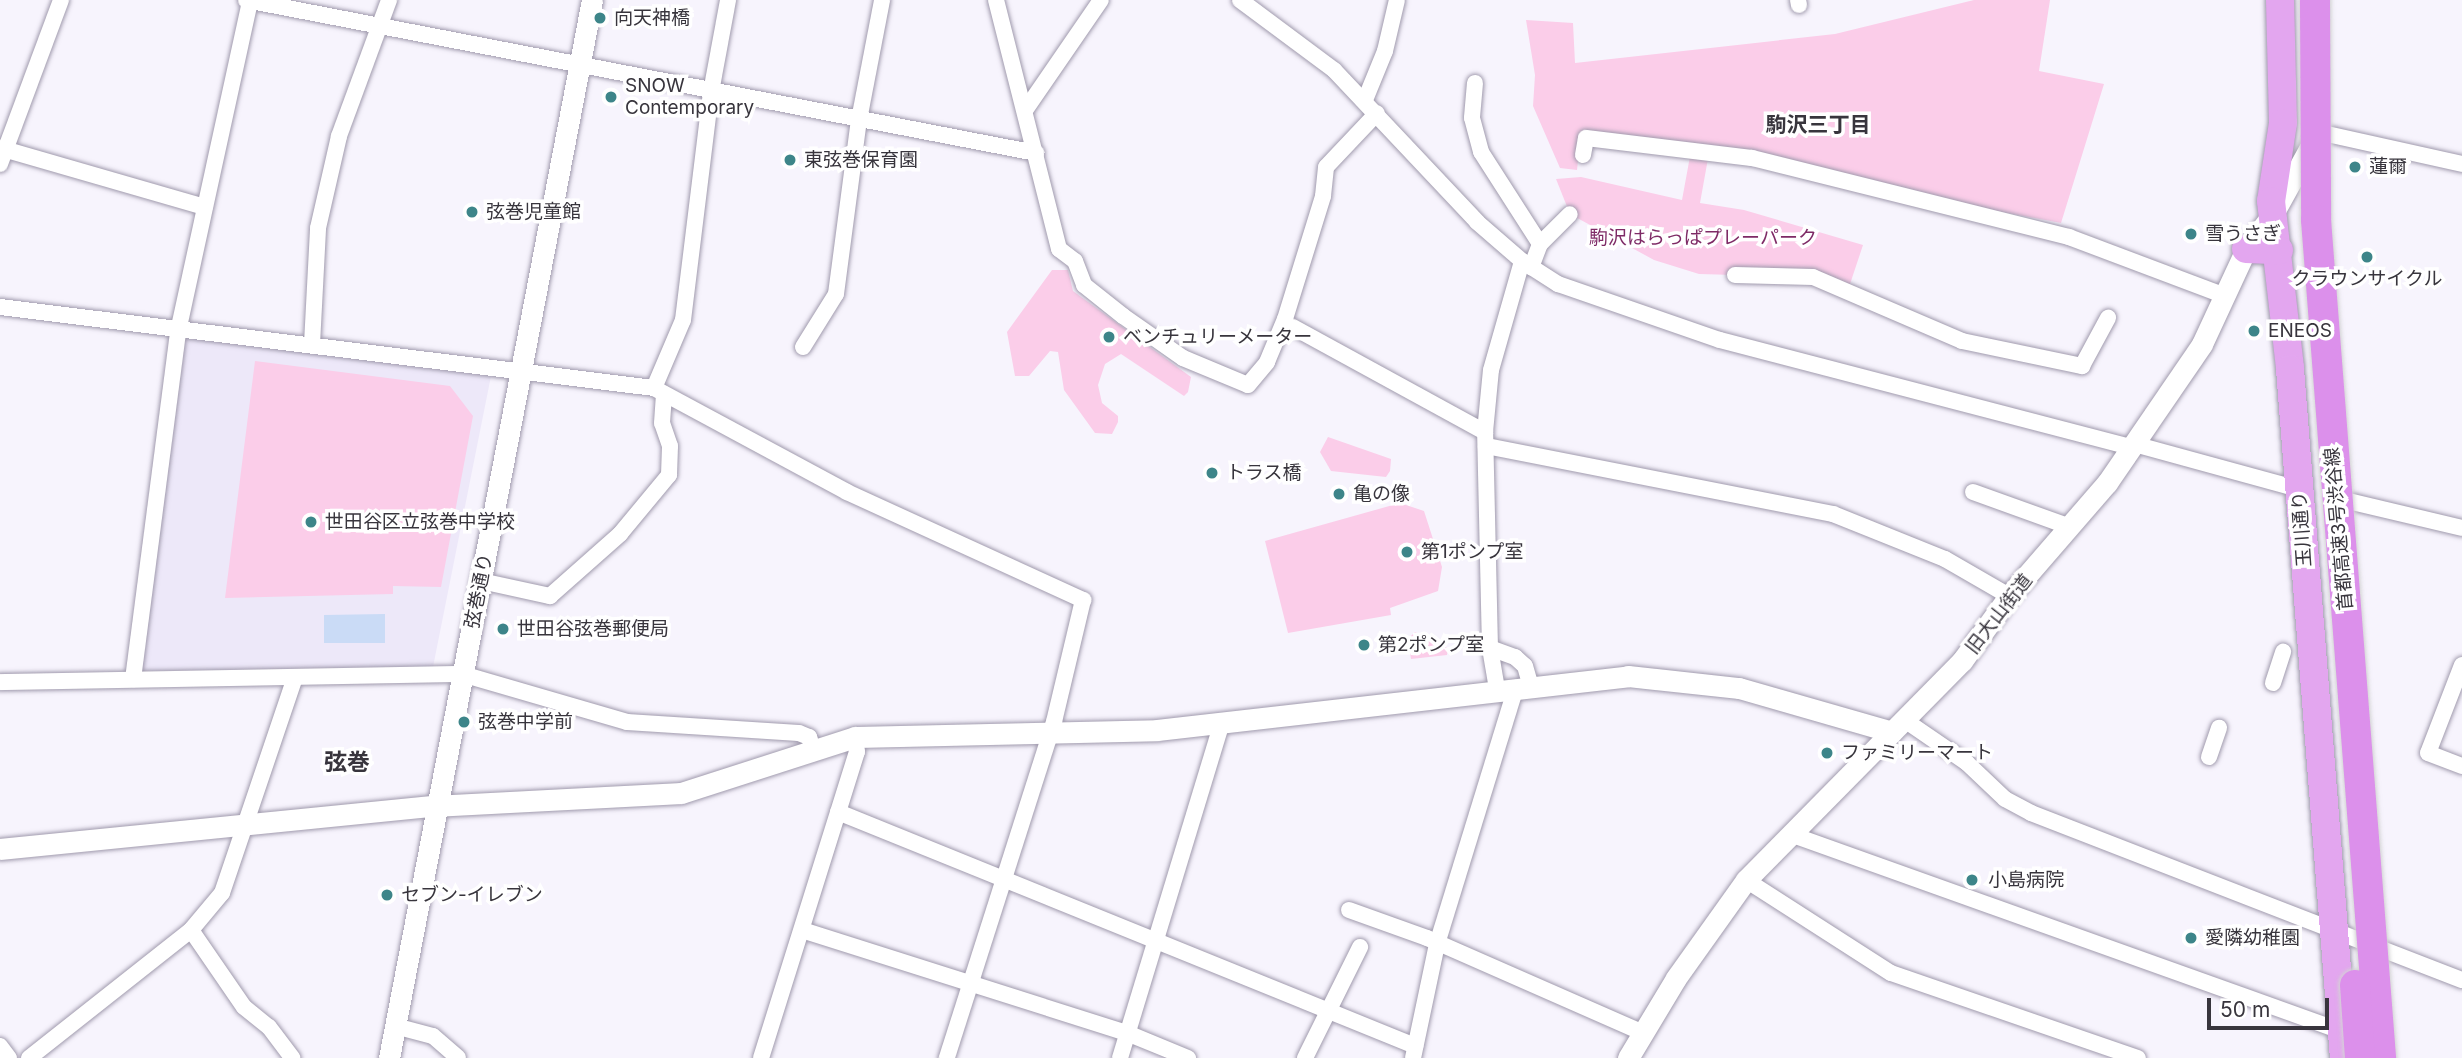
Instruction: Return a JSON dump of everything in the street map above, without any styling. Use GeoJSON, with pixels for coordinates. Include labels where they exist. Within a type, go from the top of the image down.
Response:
{"type":"FeatureCollection","features":[{"type":"Feature","properties":{"kind":"highway","name":"玉川通り"},"geometry":{"type":"LineString","coordinates":[[2280,0],[2283,123],[2273,214],[2279,250],[2342,1045]]}},
{"type":"Feature","properties":{"kind":"highway","name":"首都高速3号渋谷線"},"geometry":{"type":"LineString","coordinates":[[2295,0],[2295,219],[2360,1058]]}},
{"type":"Feature","properties":{"kind":"highway","name":"首都高速3号渋谷線"},"geometry":{"type":"LineString","coordinates":[[2315,0],[2317,234],[2381,1058]]}},
{"type":"Feature","properties":{"kind":"highway"},"geometry":{"type":"LineString","coordinates":[[2326,0],[2318,132],[2391,1058]]}},
{"type":"Feature","properties":{"kind":"highway"},"geometry":{"type":"LineString","coordinates":[[2246,249],[2279,250]]}},
{"type":"Feature","properties":{"kind":"street"},"geometry":{"type":"LineString","coordinates":[[61,0],[1,154],[205,207]]}},
{"type":"Feature","properties":{"kind":"street"},"geometry":{"type":"LineString","coordinates":[[133,679],[179,327],[248,0],[711,92],[1037,153]]}},
{"type":"Feature","properties":{"kind":"street"},"geometry":{"type":"LineString","coordinates":[[312,345],[318,228],[339,136],[389,0]]}},
{"type":"Feature","properties":{"kind":"street","name":"弦巻通り"},"geometry":{"type":"LineString","coordinates":[[389,1058],[435,807],[592,0]]}},
{"type":"Feature","properties":{"kind":"street"},"geometry":{"type":"LineString","coordinates":[[481,581],[550,596],[621,534],[669,475],[670,446],[662,423],[659,391],[683,320],[711,92],[729,0]]}},
{"type":"Feature","properties":{"kind":"street"},"geometry":{"type":"LineString","coordinates":[[803,346],[836,294],[859,120],[882,0]]}},
{"type":"Feature","properties":{"kind":"street"},"geometry":{"type":"LineString","coordinates":[[996,0],[1026,109],[1059,249],[1075,261],[1084,285],[1183,358],[1248,385],[1267,362],[1285,319],[1323,196],[1326,167],[1377,113]]}},
{"type":"Feature","properties":{"kind":"street"},"geometry":{"type":"LineString","coordinates":[[1026,109],[1101,0]]}},
{"type":"Feature","properties":{"kind":"street"},"geometry":{"type":"LineString","coordinates":[[1240,0],[1334,70],[1478,222],[1526,264],[1558,284],[1720,340],[2298,489]]}},
{"type":"Feature","properties":{"kind":"street"},"geometry":{"type":"LineString","coordinates":[[1365,100],[1385,51],[1396,0]]}},
{"type":"Feature","properties":{"kind":"street"},"geometry":{"type":"LineString","coordinates":[[1475,83],[1472,118],[1481,152],[1540,244]]}},
{"type":"Feature","properties":{"kind":"street"},"geometry":{"type":"LineString","coordinates":[[2318,132],[2462,164]]}},
{"type":"Feature","properties":{"kind":"street","name":"旧大山街道"},"geometry":{"type":"LineString","coordinates":[[1628,1058],[1746,880],[1967,655],[2009,596],[2070,527],[2133,446],[2202,344],[2246,249],[2273,214],[2318,132]]}},
{"type":"Feature","properties":{"kind":"street"},"geometry":{"type":"LineString","coordinates":[[1583,155],[1586,138],[1752,158],[2069,237],[2225,296]]}},
{"type":"Feature","properties":{"kind":"street"},"geometry":{"type":"LineString","coordinates":[[1514,687],[1490,648],[1486,439],[1491,370],[1526,264],[1540,244],[1570,214]]}},
{"type":"Feature","properties":{"kind":"street"},"geometry":{"type":"LineString","coordinates":[[1735,275],[1813,277],[1962,341],[2082,366],[2108,318]]}},
{"type":"Feature","properties":{"kind":"street"},"geometry":{"type":"LineString","coordinates":[[0,307],[179,327],[659,391],[847,492],[1083,600],[1049,734],[947,1058]]}},
{"type":"Feature","properties":{"kind":"street"},"geometry":{"type":"LineString","coordinates":[[1293,327],[1486,439],[1833,514],[1945,559],[2009,596]]}},
{"type":"Feature","properties":{"kind":"street"},"geometry":{"type":"LineString","coordinates":[[1973,492],[2070,527]]}},
{"type":"Feature","properties":{"kind":"street"},"geometry":{"type":"LineString","coordinates":[[2348,500],[2462,528]]}},
{"type":"Feature","properties":{"kind":"street"},"geometry":{"type":"LineString","coordinates":[[838,812],[1328,1009],[1414,1052],[1437,944],[1514,687],[1525,666],[1515,657],[1490,648]]}},
{"type":"Feature","properties":{"kind":"street"},"geometry":{"type":"LineString","coordinates":[[2273,683],[2283,652]]}},
{"type":"Feature","properties":{"kind":"street"},"geometry":{"type":"LineString","coordinates":[[2462,665],[2428,752],[2462,766]]}},
{"type":"Feature","properties":{"kind":"street"},"geometry":{"type":"LineString","coordinates":[[0,681],[462,674],[626,722],[799,733],[809,737],[814,752]]}},
{"type":"Feature","properties":{"kind":"street"},"geometry":{"type":"LineString","coordinates":[[0,849],[435,807],[681,793],[855,737],[1049,734],[1222,723],[1514,687],[1628,676],[1696,681],[1899,726],[1967,763],[2005,799],[2031,813],[2333,927],[2462,980]]}},
{"type":"Feature","properties":{"kind":"street"},"geometry":{"type":"LineString","coordinates":[[29,1058],[191,930],[222,893],[295,677]]}},
{"type":"Feature","properties":{"kind":"street"},"geometry":{"type":"LineString","coordinates":[[1120,1058],[1222,723]]}},
{"type":"Feature","properties":{"kind":"street"},"geometry":{"type":"LineString","coordinates":[[2209,757],[2219,728]]}},
{"type":"Feature","properties":{"kind":"street"},"geometry":{"type":"LineString","coordinates":[[761,1058],[857,752],[855,737]]}},
{"type":"Feature","properties":{"kind":"street"},"geometry":{"type":"LineString","coordinates":[[1790,834],[2342,1045]]}},
{"type":"Feature","properties":{"kind":"street"},"geometry":{"type":"LineString","coordinates":[[1746,880],[1891,973],[2138,1058]]}},
{"type":"Feature","properties":{"kind":"street"},"geometry":{"type":"LineString","coordinates":[[1349,910],[1437,944],[1643,1033]]}},
{"type":"Feature","properties":{"kind":"street"},"geometry":{"type":"LineString","coordinates":[[191,930],[244,1007],[269,1027],[292,1058]]}},
{"type":"Feature","properties":{"kind":"street"},"geometry":{"type":"LineString","coordinates":[[802,930],[1127,1033],[1188,1058]]}},
{"type":"Feature","properties":{"kind":"street"},"geometry":{"type":"LineString","coordinates":[[1305,1058],[1360,947]]}},
{"type":"Feature","properties":{"kind":"street"},"geometry":{"type":"LineString","coordinates":[[395,1026],[433,1036],[458,1058]]}},
{"type":"Feature","properties":{"kind":"street"},"geometry":{"type":"LineString","coordinates":[[0,1046],[9,1058]]}},
{"type":"Feature","properties":{"kind":"shaded area","name":"世田谷区立弦巻中学校"},"geometry":{"type":"Polygon","coordinates":[[[186,337],[491,376],[433,667],[141,671],[186,337]]]}},
{"type":"Feature","properties":{"kind":"green space"},"geometry":{"type":"Polygon","coordinates":[[[1974,0],[2050,0],[2039,71],[2104,84],[2061,223],[1581,133],[1577,170],[1560,168],[1533,106],[1535,75],[1526,20],[1573,23],[1575,63],[1835,34],[1974,0]]]}},
{"type":"Feature","properties":{"kind":"green space","name":"駒沢はらっぱプレーパーク"},"geometry":{"type":"Polygon","coordinates":[[[1691,151],[1709,153],[1700,203],[1744,210],[1863,245],[1848,290],[1813,277],[1699,274],[1654,260],[1570,214],[1556,179],[1581,177],[1682,200],[1691,151]]]}},
{"type":"Feature","properties":{"kind":"green space"},"geometry":{"type":"Polygon","coordinates":[[[1052,270],[1068,270],[1073,291],[1191,377],[1188,392],[1184,396],[1121,354],[1105,364],[1098,385],[1102,403],[1118,416],[1118,422],[1112,434],[1095,433],[1064,390],[1058,352],[1050,351],[1029,376],[1015,376],[1007,332],[1052,270]]]}},
{"type":"Feature","properties":{"kind":"green space"},"geometry":{"type":"Polygon","coordinates":[[[255,361],[450,386],[473,416],[441,587],[393,586],[393,594],[225,598],[255,361]]]}},
{"type":"Feature","properties":{"kind":"green space"},"geometry":{"type":"Polygon","coordinates":[[[1328,437],[1391,459],[1390,471],[1386,477],[1331,471],[1320,452],[1328,437]]]}},
{"type":"Feature","properties":{"kind":"green space"},"geometry":{"type":"Polygon","coordinates":[[[1400,503],[1424,511],[1442,567],[1438,591],[1390,608],[1391,615],[1288,633],[1265,541],[1400,503]]]}},
{"type":"Feature","properties":{"kind":"green space"},"geometry":{"type":"Polygon","coordinates":[[[1415,632],[1448,648],[1447,655],[1411,659],[1408,639],[1415,632]]]}},
{"type":"Feature","properties":{"kind":"water"},"geometry":{"type":"Polygon","coordinates":[[[385,614],[385,643],[324,643],[324,615],[385,614]]]}},
{"type":"Feature","properties":{"kind":"place","name":"向天神橋"},"geometry":{"type":"Point","coordinates":[600,18]}},
{"type":"Feature","properties":{"kind":"place","name":"SNOW Contemporary"},"geometry":{"type":"Point","coordinates":[611,97]}},
{"type":"Feature","properties":{"kind":"place","name":"東弦巻保育園"},"geometry":{"type":"Point","coordinates":[790,160]}},
{"type":"Feature","properties":{"kind":"place","name":"蓮爾"},"geometry":{"type":"Point","coordinates":[2355,167]}},
{"type":"Feature","properties":{"kind":"place","name":"弦巻児童館"},"geometry":{"type":"Point","coordinates":[472,212]}},
{"type":"Feature","properties":{"kind":"place","name":"雪うさぎ"},"geometry":{"type":"Point","coordinates":[2191,234]}},
{"type":"Feature","properties":{"kind":"place","name":"クラウンサイクル"},"geometry":{"type":"Point","coordinates":[2367,257]}},
{"type":"Feature","properties":{"kind":"place","name":"ENEOS"},"geometry":{"type":"Point","coordinates":[2254,331]}},
{"type":"Feature","properties":{"kind":"place","name":"ベンチュリーメーター"},"geometry":{"type":"Point","coordinates":[1109,337]}},
{"type":"Feature","properties":{"kind":"place","name":"トラス橋"},"geometry":{"type":"Point","coordinates":[1212,473]}},
{"type":"Feature","properties":{"kind":"place","name":"亀の像"},"geometry":{"type":"Point","coordinates":[1339,494]}},
{"type":"Feature","properties":{"kind":"place","name":"世田谷区立弦巻中学校"},"geometry":{"type":"Point","coordinates":[311,522]}},
{"type":"Feature","properties":{"kind":"place","name":"第1ポンプ室"},"geometry":{"type":"Point","coordinates":[1407,552]}},
{"type":"Feature","properties":{"kind":"place","name":"世田谷弦巻郵便局"},"geometry":{"type":"Point","coordinates":[503,629]}},
{"type":"Feature","properties":{"kind":"place","name":"第2ポンプ室"},"geometry":{"type":"Point","coordinates":[1364,645]}},
{"type":"Feature","properties":{"kind":"place","name":"弦巻中学前"},"geometry":{"type":"Point","coordinates":[464,722]}},
{"type":"Feature","properties":{"kind":"place","name":"ファミリーマート"},"geometry":{"type":"Point","coordinates":[1827,753]}},
{"type":"Feature","properties":{"kind":"place","name":"小島病院"},"geometry":{"type":"Point","coordinates":[1972,880]}},
{"type":"Feature","properties":{"kind":"place","name":"セブン-イレブン"},"geometry":{"type":"Point","coordinates":[387,895]}},
{"type":"Feature","properties":{"kind":"place","name":"愛隣幼稚園"},"geometry":{"type":"Point","coordinates":[2191,938]}},
{"type":"Feature","properties":{"kind":"district","name":"駒沢三丁目"},"geometry":{"type":"Point","coordinates":[1818,125]}},
{"type":"Feature","properties":{"kind":"district","name":"弦巻"},"geometry":{"type":"Point","coordinates":[347,762]}}]}
